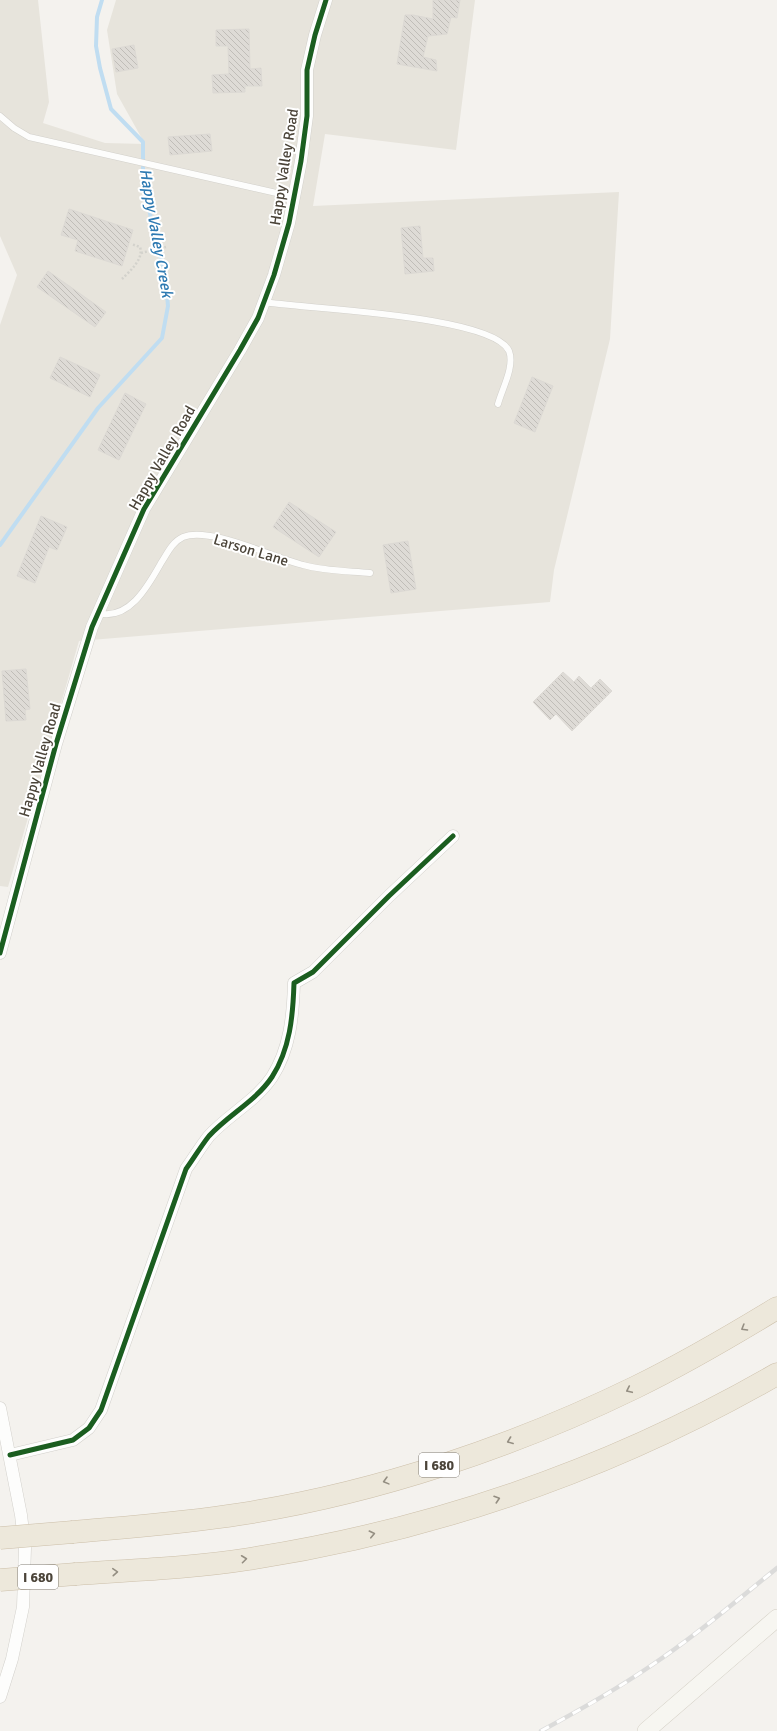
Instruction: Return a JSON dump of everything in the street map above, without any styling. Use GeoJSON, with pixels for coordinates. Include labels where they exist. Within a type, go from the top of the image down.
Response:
{"type":"FeatureCollection","features":[{"type":"Feature","properties":{"kind":"highway","name":"I 680"},"geometry":{"type":"LineString","coordinates":[[0,1538],[152,1526],[242,1514],[326,1497],[405,1476],[481,1452],[561,1421],[637,1386],[691,1358],[777,1308]]}},
{"type":"Feature","properties":{"kind":"highway","name":"I 680"},"geometry":{"type":"LineString","coordinates":[[0,1580],[164,1569],[248,1559],[338,1542],[417,1524],[499,1499],[587,1468],[659,1437],[733,1399],[777,1374]]}},
{"type":"Feature","properties":{"kind":"main road"},"geometry":{"type":"LineString","coordinates":[[646,1731],[777,1618]]}},
{"type":"Feature","properties":{"kind":"street","name":"Happy Valley Road"},"geometry":{"type":"LineString","coordinates":[[0,953],[56,744],[92,627],[144,509],[240,350],[264,302],[288,223],[294,197],[307,116],[307,70],[314,35],[326,0]]}},
{"type":"Feature","properties":{"kind":"street"},"geometry":{"type":"LineString","coordinates":[[10,1455],[73,1440],[89,1428],[101,1410],[186,1169],[209,1136],[249,1101],[271,1078],[286,1048],[293,1016],[294,983],[313,972],[389,896],[453,836]]}},
{"type":"Feature","properties":{"kind":"street"},"geometry":{"type":"LineString","coordinates":[[0,1408],[21,1515],[25,1548],[23,1600],[12,1659],[0,1697]]}},
{"type":"Feature","properties":{"kind":"lane"},"geometry":{"type":"LineString","coordinates":[[0,116],[14,128],[30,137],[294,197]]}},
{"type":"Feature","properties":{"kind":"lane"},"geometry":{"type":"LineString","coordinates":[[264,302],[319,309],[404,316],[443,322],[476,331],[500,342],[509,350],[511,359],[498,404]]}},
{"type":"Feature","properties":{"kind":"lane","name":"Larson Lane"},"geometry":{"type":"LineString","coordinates":[[98,613],[107,616],[119,613],[131,604],[137,599],[170,547],[182,538],[198,535],[221,538],[304,566],[370,573]]}},
{"type":"Feature","properties":{"kind":"path"},"geometry":{"type":"LineString","coordinates":[[122,279],[134,266],[141,253],[140,247],[131,244]]}},
{"type":"Feature","properties":{"kind":"path"},"geometry":{"type":"LineString","coordinates":[[141,253],[166,247]]}},
{"type":"Feature","properties":{"kind":"shaded area"},"geometry":{"type":"Polygon","coordinates":[[[0,0],[38,0],[49,102],[43,123],[105,143],[145,144],[117,94],[107,30],[116,0],[475,0],[456,150],[325,134],[313,206],[619,192],[610,339],[554,570],[550,602],[79,641],[8,887],[0,886],[0,325],[17,275],[0,236],[0,0]]]}},
{"type":"Feature","properties":{"kind":"building"},"geometry":{"type":"Polygon","coordinates":[[[433,0],[460,0],[457,18],[451,17],[447,34],[428,36],[423,57],[436,60],[437,71],[397,64],[405,15],[433,19],[433,0]]]}},
{"type":"Feature","properties":{"kind":"building"},"geometry":{"type":"Polygon","coordinates":[[[249,29],[250,69],[261,68],[262,86],[245,86],[245,92],[213,93],[212,75],[229,74],[228,46],[216,46],[216,30],[249,29]]]}},
{"type":"Feature","properties":{"kind":"building"},"geometry":{"type":"Polygon","coordinates":[[[134,45],[138,68],[116,72],[112,49],[134,45]]]}},
{"type":"Feature","properties":{"kind":"building"},"geometry":{"type":"Polygon","coordinates":[[[210,134],[212,151],[170,155],[168,137],[210,134]]]}},
{"type":"Feature","properties":{"kind":"building"},"geometry":{"type":"Polygon","coordinates":[[[69,209],[133,230],[122,266],[75,251],[78,240],[61,235],[69,209]]]}},
{"type":"Feature","properties":{"kind":"building"},"geometry":{"type":"Polygon","coordinates":[[[420,226],[423,258],[433,258],[434,271],[405,274],[401,228],[420,226]]]}},
{"type":"Feature","properties":{"kind":"building"},"geometry":{"type":"Polygon","coordinates":[[[48,271],[106,312],[95,327],[37,287],[48,271]]]}},
{"type":"Feature","properties":{"kind":"building"},"geometry":{"type":"Polygon","coordinates":[[[60,357],[100,375],[90,397],[50,378],[60,357]]]}},
{"type":"Feature","properties":{"kind":"building"},"geometry":{"type":"Polygon","coordinates":[[[532,377],[553,386],[535,432],[514,423],[532,377]]]}},
{"type":"Feature","properties":{"kind":"building"},"geometry":{"type":"Polygon","coordinates":[[[125,393],[146,404],[119,460],[98,450],[125,393]]]}},
{"type":"Feature","properties":{"kind":"building"},"geometry":{"type":"Polygon","coordinates":[[[289,502],[336,532],[319,557],[273,527],[289,502]]]}},
{"type":"Feature","properties":{"kind":"building"},"geometry":{"type":"Polygon","coordinates":[[[41,516],[67,527],[57,550],[49,547],[35,583],[17,576],[41,516]]]}},
{"type":"Feature","properties":{"kind":"building"},"geometry":{"type":"Polygon","coordinates":[[[408,541],[416,589],[391,593],[383,545],[408,541]]]}},
{"type":"Feature","properties":{"kind":"building"},"geometry":{"type":"Polygon","coordinates":[[[26,669],[30,709],[25,710],[26,720],[6,721],[2,671],[26,669]]]}},
{"type":"Feature","properties":{"kind":"building"},"geometry":{"type":"Polygon","coordinates":[[[563,672],[574,682],[579,676],[591,688],[600,679],[612,691],[572,731],[556,714],[550,720],[533,702],[563,672]]]}},
{"type":"Feature","properties":{"kind":"waterway","name":"Happy Valley Creek"},"geometry":{"type":"LineString","coordinates":[[0,545],[98,408],[162,338],[168,306],[165,272],[156,243],[143,179],[143,142],[111,109],[100,68],[96,46],[97,17],[102,0]]}},
{"type":"Feature","properties":{"kind":"railway"},"geometry":{"type":"LineString","coordinates":[[541,1731],[609,1693],[666,1656],[777,1568]]}},
{"type":"Feature","properties":{"kind":"cycle path"},"geometry":{"type":"LineString","coordinates":[[0,953],[56,744],[92,627],[144,509],[258,318],[274,275],[289,223],[301,161],[307,116],[307,70],[315,35],[326,0]]}},
{"type":"Feature","properties":{"kind":"cycle path"},"geometry":{"type":"LineString","coordinates":[[10,1455],[73,1440],[89,1428],[101,1410],[186,1169],[209,1136],[250,1101],[272,1077],[287,1044],[293,1008],[294,983],[313,972],[389,896],[453,836]]}}]}
